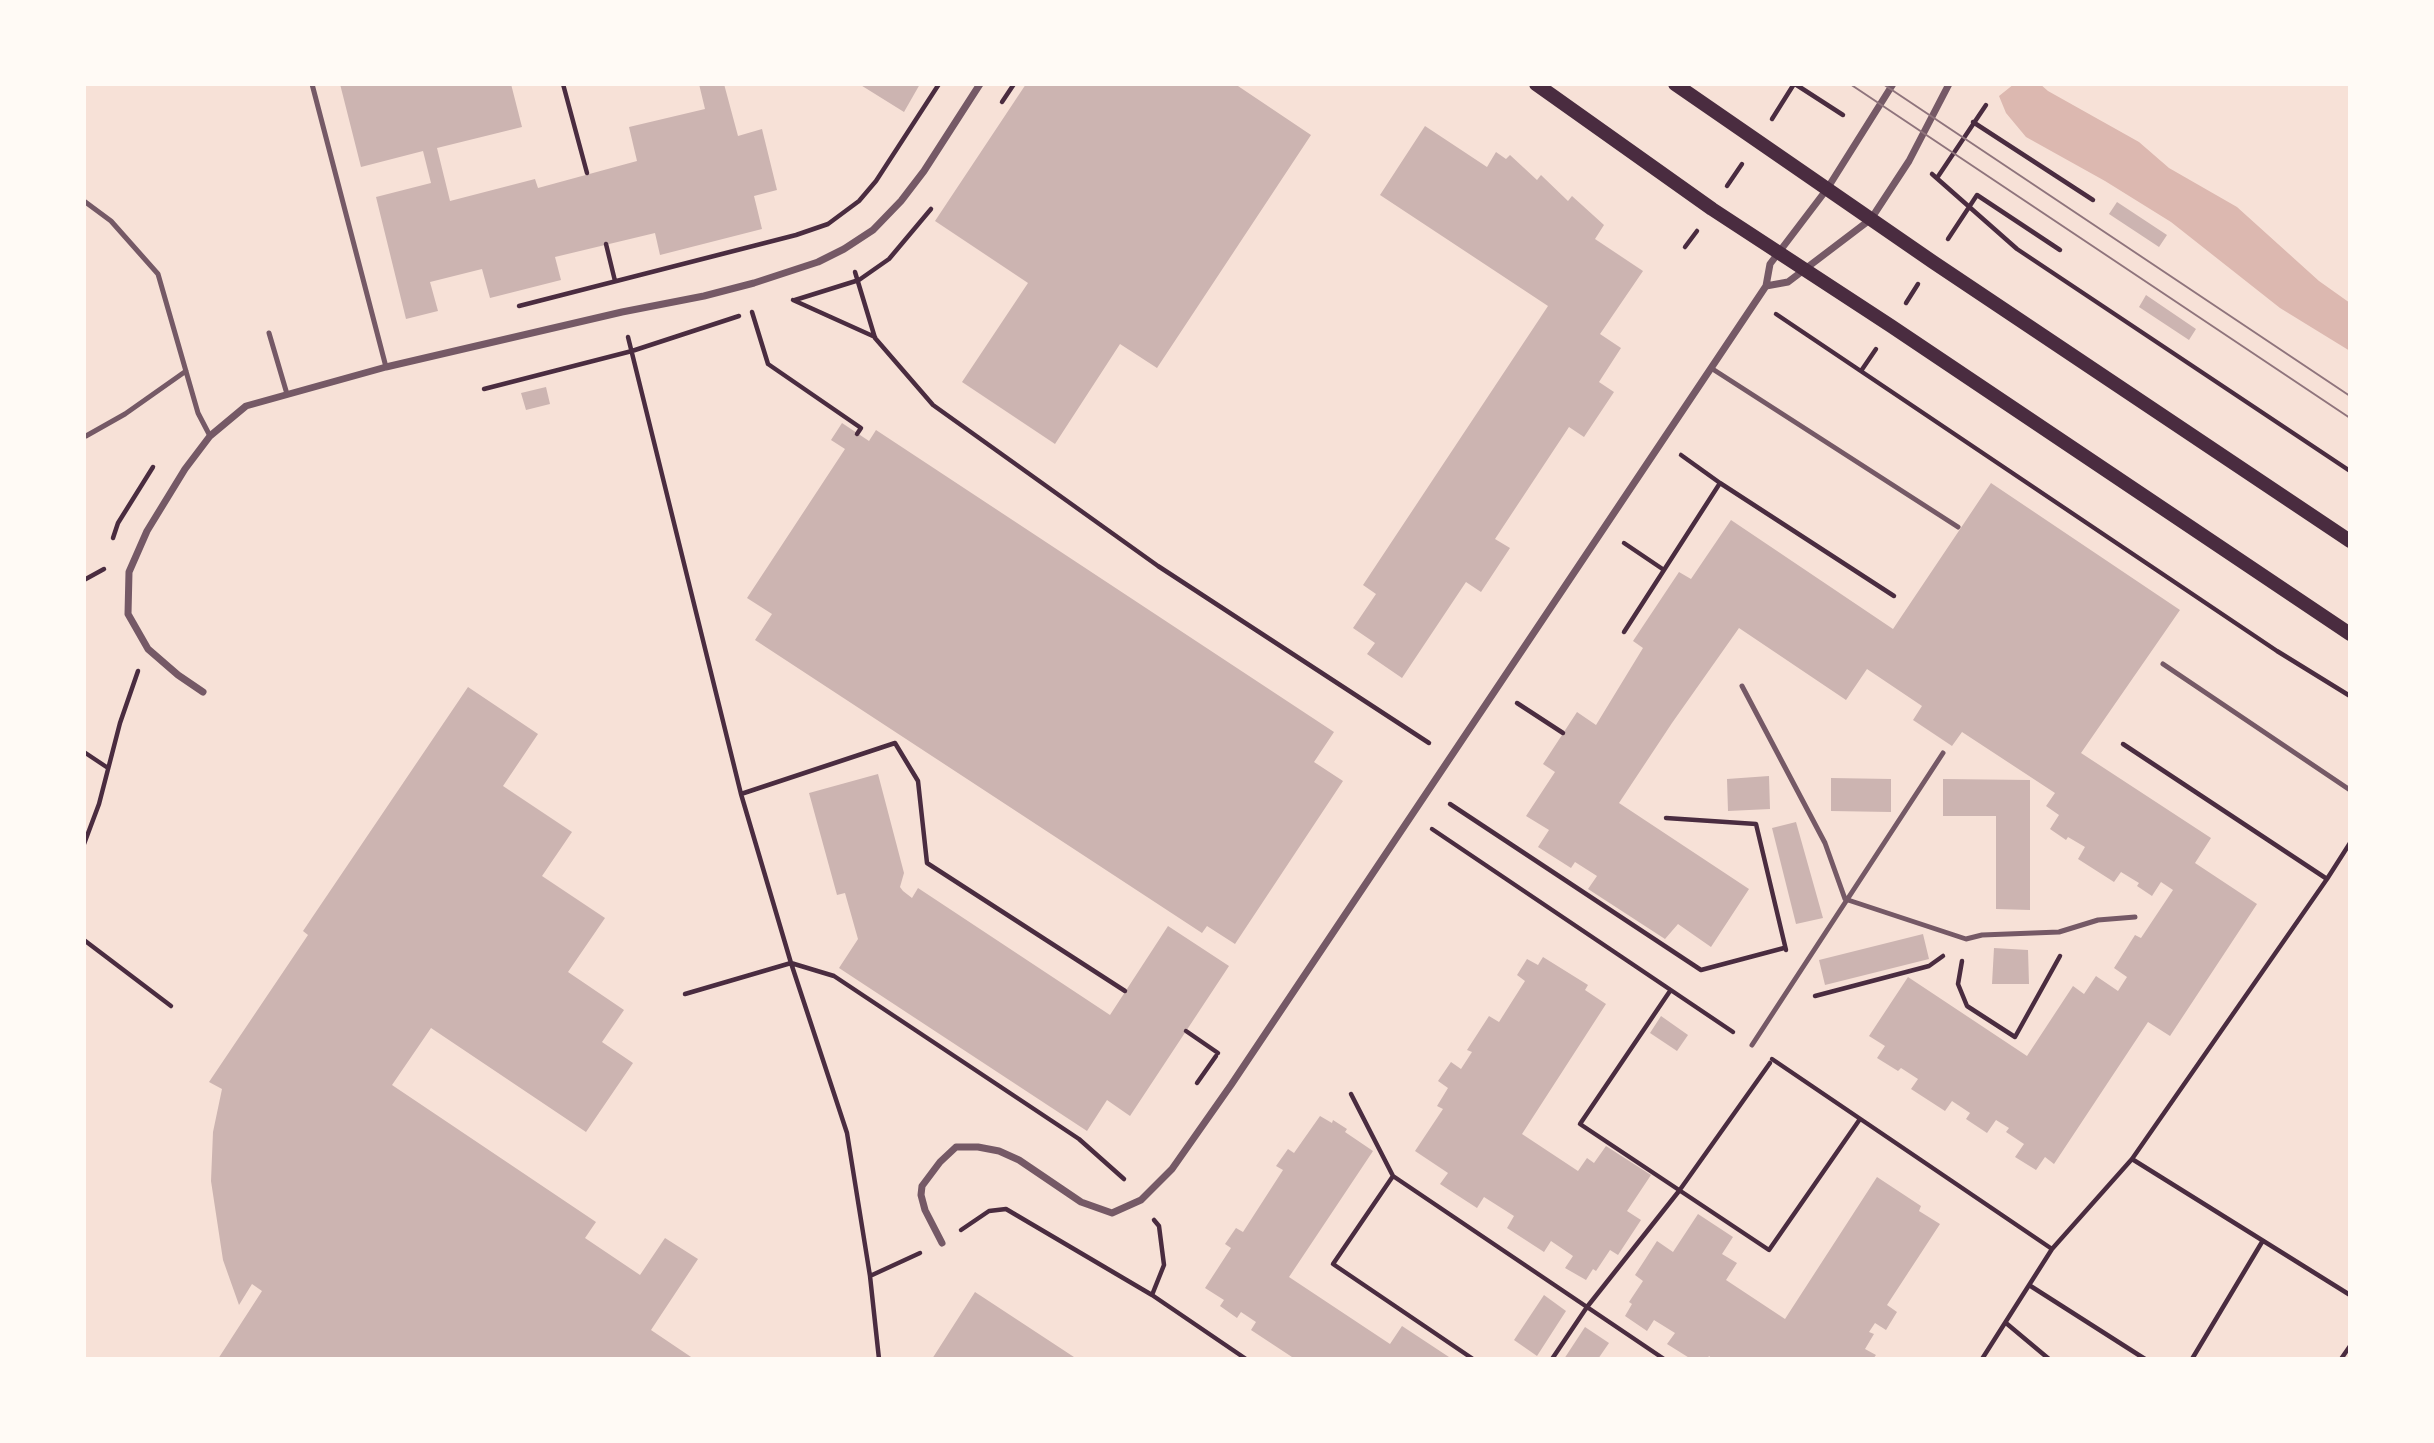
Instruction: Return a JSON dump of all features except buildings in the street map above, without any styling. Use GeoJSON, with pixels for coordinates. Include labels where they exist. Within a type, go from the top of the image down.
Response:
{"type":"FeatureCollection","features":[{"type":"Feature","properties":{"kind":"main road"},"geometry":{"type":"LineString","coordinates":[[1536,84],[1683,190],[2350,634]]}},
{"type":"Feature","properties":{"kind":"main road"},"geometry":{"type":"LineString","coordinates":[[1675,84],[1933,262],[2350,541]]}},
{"type":"Feature","properties":{"kind":"street"},"geometry":{"type":"LineString","coordinates":[[203,692],[148,649],[128,614],[129,572],[166,497],[210,436],[246,406],[386,368],[622,312],[704,296],[818,262],[873,230],[901,201],[924,171],[980,84]]}},
{"type":"Feature","properties":{"kind":"street"},"geometry":{"type":"LineString","coordinates":[[942,1243],[925,1210],[921,1195],[922,1186],[940,1162],[956,1147],[999,1151],[1019,1160],[1080,1202],[1112,1213],[1141,1200],[1172,1169],[1412,816],[1766,286],[1770,264],[1827,189],[1893,84]]}},
{"type":"Feature","properties":{"kind":"street"},"geometry":{"type":"LineString","coordinates":[[1766,286],[1788,282],[1871,219],[1909,161],[1949,84]]}},
{"type":"Feature","properties":{"kind":"lane"},"geometry":{"type":"LineString","coordinates":[[312,84],[386,368]]}},
{"type":"Feature","properties":{"kind":"lane"},"geometry":{"type":"LineString","coordinates":[[84,201],[111,221],[158,274],[198,413],[210,436]]}},
{"type":"Feature","properties":{"kind":"lane"},"geometry":{"type":"LineString","coordinates":[[269,333],[287,394]]}},
{"type":"Feature","properties":{"kind":"lane"},"geometry":{"type":"LineString","coordinates":[[1711,368],[1958,527]]}},
{"type":"Feature","properties":{"kind":"lane"},"geometry":{"type":"LineString","coordinates":[[84,435],[125,414],[186,371]]}},
{"type":"Feature","properties":{"kind":"lane"},"geometry":{"type":"LineString","coordinates":[[2163,664],[2350,790]]}},
{"type":"Feature","properties":{"kind":"lane"},"geometry":{"type":"LineString","coordinates":[[1742,686],[1825,843],[1845,899]]}},
{"type":"Feature","properties":{"kind":"lane"},"geometry":{"type":"LineString","coordinates":[[1752,1045],[1942,753]]}},
{"type":"Feature","properties":{"kind":"lane"},"geometry":{"type":"LineString","coordinates":[[1845,899],[1966,939],[1982,935],[2059,932],[2077,925],[2135,917]]}},
{"type":"Feature","properties":{"kind":"path"},"geometry":{"type":"LineString","coordinates":[[563,84],[587,173]]}},
{"type":"Feature","properties":{"kind":"path"},"geometry":{"type":"LineString","coordinates":[[507,310],[796,235],[828,224],[859,201],[876,181],[939,84]]}},
{"type":"Feature","properties":{"kind":"path"},"geometry":{"type":"LineString","coordinates":[[1795,84],[1864,130]]}},
{"type":"Feature","properties":{"kind":"path"},"geometry":{"type":"LineString","coordinates":[[1937,178],[1986,104]]}},
{"type":"Feature","properties":{"kind":"path"},"geometry":{"type":"LineString","coordinates":[[1973,122],[2092,200]]}},
{"type":"Feature","properties":{"kind":"path"},"geometry":{"type":"LineString","coordinates":[[1909,161],[1937,178],[2017,249],[2350,471]]}},
{"type":"Feature","properties":{"kind":"path"},"geometry":{"type":"LineString","coordinates":[[1861,371],[1976,195],[2060,250]]}},
{"type":"Feature","properties":{"kind":"path"},"geometry":{"type":"LineString","coordinates":[[606,244],[741,794],[791,963],[846,1133],[870,1276],[879,1359]]}},
{"type":"Feature","properties":{"kind":"path"},"geometry":{"type":"LineString","coordinates":[[844,249],[859,281],[875,338]]}},
{"type":"Feature","properties":{"kind":"path"},"geometry":{"type":"LineString","coordinates":[[793,300],[875,338],[933,405],[1158,566],[1431,744],[1424,753]]}},
{"type":"Feature","properties":{"kind":"path"},"geometry":{"type":"LineString","coordinates":[[1756,301],[2277,651],[2350,696]]}},
{"type":"Feature","properties":{"kind":"path"},"geometry":{"type":"LineString","coordinates":[[752,313],[768,364],[862,428],[858,434]]}},
{"type":"Feature","properties":{"kind":"path"},"geometry":{"type":"LineString","coordinates":[[1678,453],[1894,596]]}},
{"type":"Feature","properties":{"kind":"path"},"geometry":{"type":"LineString","coordinates":[[1624,632],[1720,483]]}},
{"type":"Feature","properties":{"kind":"path"},"geometry":{"type":"LineString","coordinates":[[1620,540],[1664,570]]}},
{"type":"Feature","properties":{"kind":"path"},"geometry":{"type":"LineString","coordinates":[[84,580],[104,569]]}},
{"type":"Feature","properties":{"kind":"path"},"geometry":{"type":"LineString","coordinates":[[84,844],[99,804],[140,666]]}},
{"type":"Feature","properties":{"kind":"path"},"geometry":{"type":"LineString","coordinates":[[1514,701],[1563,733]]}},
{"type":"Feature","properties":{"kind":"path"},"geometry":{"type":"LineString","coordinates":[[741,794],[895,744],[918,781],[927,863],[1125,991]]}},
{"type":"Feature","properties":{"kind":"path"},"geometry":{"type":"LineString","coordinates":[[2123,744],[2327,880]]}},
{"type":"Feature","properties":{"kind":"path"},"geometry":{"type":"LineString","coordinates":[[84,752],[108,768]]}},
{"type":"Feature","properties":{"kind":"path"},"geometry":{"type":"LineString","coordinates":[[1449,804],[1702,970],[1786,948]]}},
{"type":"Feature","properties":{"kind":"path"},"geometry":{"type":"LineString","coordinates":[[1412,816],[2052,1249]]}},
{"type":"Feature","properties":{"kind":"path"},"geometry":{"type":"LineString","coordinates":[[1666,818],[1756,824],[1793,981]]}},
{"type":"Feature","properties":{"kind":"path"},"geometry":{"type":"LineString","coordinates":[[1982,1359],[2052,1249],[2132,1159],[2350,843]]}},
{"type":"Feature","properties":{"kind":"path"},"geometry":{"type":"LineString","coordinates":[[1966,939],[1958,984],[1967,1006],[2015,1037],[2077,925]]}},
{"type":"Feature","properties":{"kind":"path"},"geometry":{"type":"LineString","coordinates":[[1777,1007],[1928,966],[1966,939]]}},
{"type":"Feature","properties":{"kind":"path"},"geometry":{"type":"LineString","coordinates":[[84,940],[172,1006]]}},
{"type":"Feature","properties":{"kind":"path"},"geometry":{"type":"LineString","coordinates":[[685,994],[791,963],[834,976],[1079,1139],[1126,1181],[1134,1172]]}},
{"type":"Feature","properties":{"kind":"path"},"geometry":{"type":"LineString","coordinates":[[1670,990],[1580,1124],[1769,1250],[1860,1119]]}},
{"type":"Feature","properties":{"kind":"path"},"geometry":{"type":"LineString","coordinates":[[1186,1031],[1218,1053]]}},
{"type":"Feature","properties":{"kind":"path"},"geometry":{"type":"LineString","coordinates":[[1196,1084],[1225,1042]]}},
{"type":"Feature","properties":{"kind":"path"},"geometry":{"type":"LineString","coordinates":[[1552,1359],[1587,1307],[1679,1191],[1773,1059]]}},
{"type":"Feature","properties":{"kind":"path"},"geometry":{"type":"LineString","coordinates":[[1351,1094],[1393,1176],[1664,1359]]}},
{"type":"Feature","properties":{"kind":"path"},"geometry":{"type":"LineString","coordinates":[[2132,1159],[2350,1296]]}},
{"type":"Feature","properties":{"kind":"path"},"geometry":{"type":"LineString","coordinates":[[1393,1176],[1334,1265],[1473,1359]]}},
{"type":"Feature","properties":{"kind":"path"},"geometry":{"type":"LineString","coordinates":[[1141,1200],[1158,1226],[1164,1265],[1152,1295]]}},
{"type":"Feature","properties":{"kind":"path"},"geometry":{"type":"LineString","coordinates":[[870,1276],[942,1243],[989,1211],[1006,1209],[1152,1295],[1246,1359]]}},
{"type":"Feature","properties":{"kind":"path"},"geometry":{"type":"LineString","coordinates":[[2192,1359],[2262,1242]]}},
{"type":"Feature","properties":{"kind":"path"},"geometry":{"type":"LineString","coordinates":[[2029,1285],[2145,1359]]}},
{"type":"Feature","properties":{"kind":"path"},"geometry":{"type":"LineString","coordinates":[[2006,1322],[2049,1359]]}},
{"type":"Feature","properties":{"kind":"path"},"geometry":{"type":"LineString","coordinates":[[2342,1359],[2350,1346]]}},
{"type":"Feature","properties":{"kind":"shaded area"},"geometry":{"type":"Polygon","coordinates":[[[2014,84],[2040,84],[2139,142],[2169,168],[2237,207],[2319,281],[2350,303],[2350,351],[2280,308],[2171,222],[2026,137],[2006,113],[1999,96],[2014,84]]]}},
{"type":"Feature","properties":{"kind":"tram line"},"geometry":{"type":"LineString","coordinates":[[1850,84],[2350,418]]}},
{"type":"Feature","properties":{"kind":"tram line"},"geometry":{"type":"LineString","coordinates":[[1883,84],[2350,396]]}}]}
